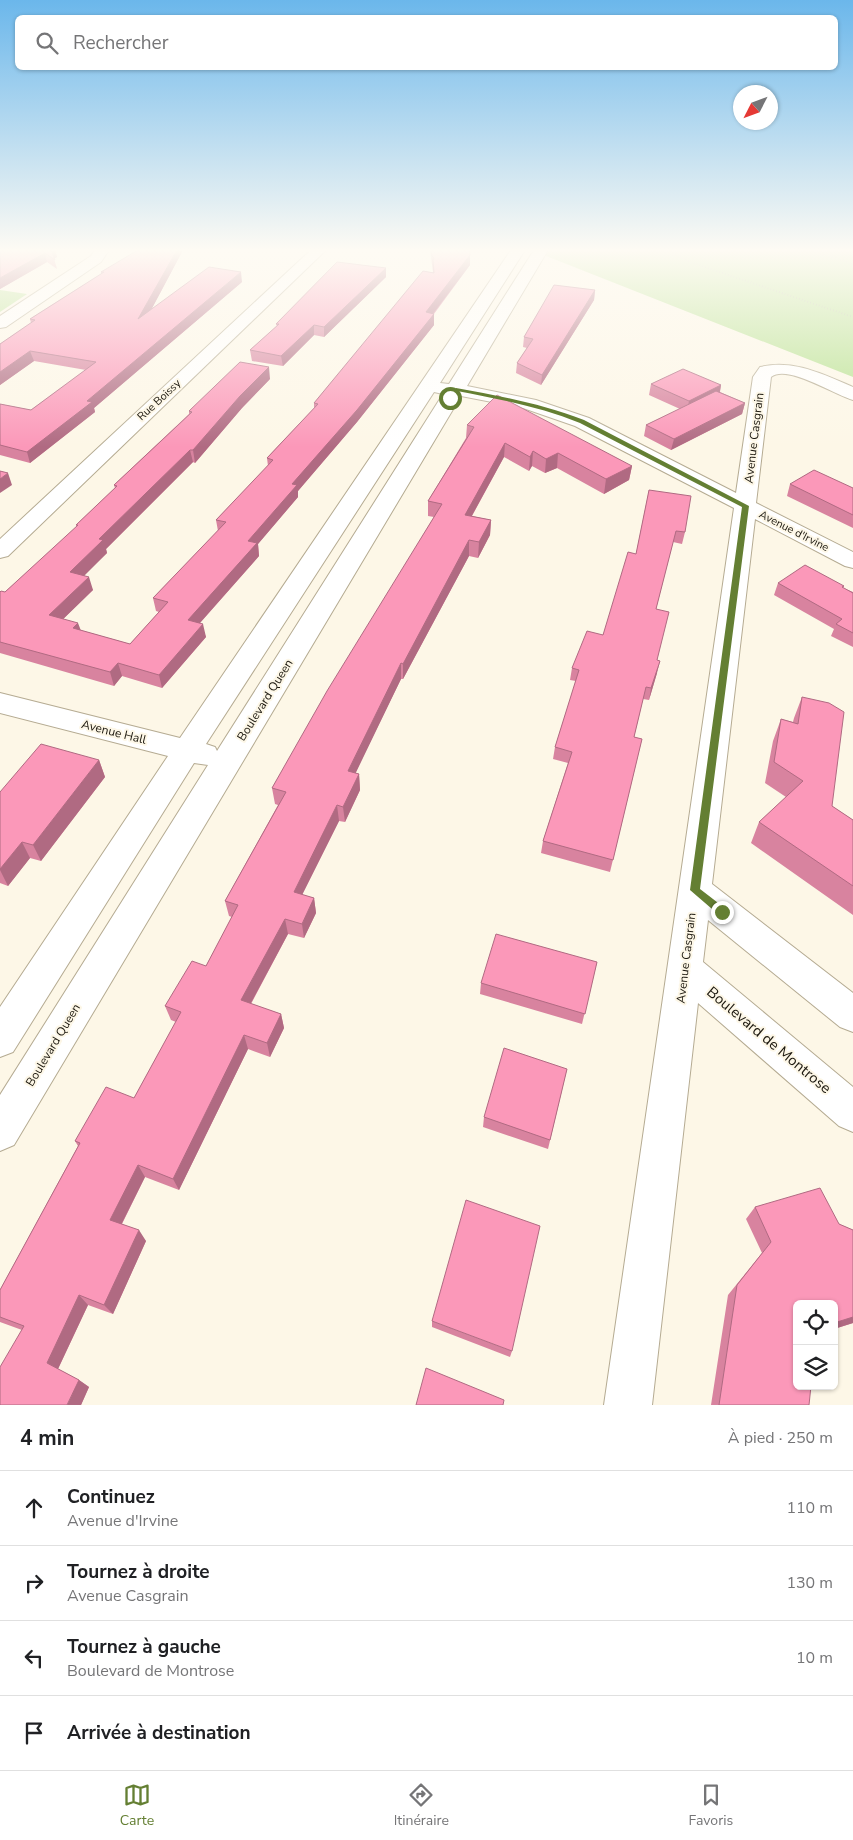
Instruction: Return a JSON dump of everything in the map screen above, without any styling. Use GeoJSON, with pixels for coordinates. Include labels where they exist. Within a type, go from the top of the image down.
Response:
{"type":"FeatureCollection","features":[{"type":"Feature","properties":{"kind":"street"},"geometry":{"type":"LineString","coordinates":[[0,323],[11,316]]}},
{"type":"Feature","properties":{"kind":"street","name":"Rue Boissy"},"geometry":{"type":"LineString","coordinates":[[0,551],[250,316]]}},
{"type":"Feature","properties":{"kind":"street","name":"Boulevard Queen"},"geometry":{"type":"LineString","coordinates":[[0,1131],[228,761],[442,388],[486,316]]}},
{"type":"Feature","properties":{"kind":"street","name":"Avenue Casgrain"},"geometry":{"type":"LineString","coordinates":[[628,1405],[762,377],[766,371],[773,369],[790,369],[853,394]]}},
{"type":"Feature","properties":{"kind":"street","name":"Boulevard Queen"},"geometry":{"type":"LineString","coordinates":[[0,1039],[187,750],[442,388]]}},
{"type":"Feature","properties":{"kind":"street","name":"Avenue d'Irvine"},"geometry":{"type":"LineString","coordinates":[[442,388],[522,402],[573,418],[853,561]]}},
{"type":"Feature","properties":{"kind":"street","name":"Avenue Hall"},"geometry":{"type":"LineString","coordinates":[[0,703],[228,761]]}},
{"type":"Feature","properties":{"kind":"street"},"geometry":{"type":"LineString","coordinates":[[695,890],[853,1015]]}},
{"type":"Feature","properties":{"kind":"street","name":"Boulevard de Montrose"},"geometry":{"type":"LineString","coordinates":[[685,968],[853,1112]]}},
{"type":"Feature","properties":{"kind":"green space"},"geometry":{"type":"Polygon","coordinates":[[[697,316],[853,316],[853,377],[697,316]]]}},
{"type":"Feature","properties":{"kind":"building"},"geometry":{"type":"Polygon","coordinates":[[[35,316],[140,316],[138,319],[143,316],[189,316],[87,401],[92,402],[27,452],[0,445],[0,404],[31,410],[96,362],[30,351],[0,372],[0,344],[35,320],[30,319],[35,316]]]}},
{"type":"Feature","properties":{"kind":"building"},"geometry":{"type":"Polygon","coordinates":[[[284,316],[336,316],[324,327],[314,325],[281,356],[250,350],[279,324],[276,324],[284,316]]]}},
{"type":"Feature","properties":{"kind":"building"},"geometry":{"type":"Polygon","coordinates":[[[386,316],[433,316],[357,410],[292,484],[297,485],[248,541],[257,543],[188,620],[203,624],[159,675],[118,663],[110,672],[0,642],[0,592],[5,592],[78,525],[76,525],[117,486],[114,485],[192,412],[189,411],[240,362],[269,367],[240,396],[193,450],[190,450],[99,539],[103,540],[70,572],[89,577],[49,615],[78,623],[73,628],[130,644],[168,602],[153,598],[226,522],[216,520],[273,460],[267,458],[318,404],[314,403],[386,316]]]}},
{"type":"Feature","properties":{"kind":"building"},"geometry":{"type":"Polygon","coordinates":[[[536,316],[579,316],[542,375],[517,363],[533,339],[524,337],[536,316]]]}},
{"type":"Feature","properties":{"kind":"building"},"geometry":{"type":"Polygon","coordinates":[[[683,369],[721,385],[689,401],[651,384],[683,369]]]}},
{"type":"Feature","properties":{"kind":"building"},"geometry":{"type":"Polygon","coordinates":[[[716,391],[745,403],[674,439],[646,425],[716,391]]]}},
{"type":"Feature","properties":{"kind":"building"},"geometry":{"type":"Polygon","coordinates":[[[497,395],[632,466],[606,479],[558,453],[546,459],[533,451],[530,457],[505,443],[465,515],[491,520],[479,542],[469,540],[403,664],[401,663],[348,771],[359,774],[343,807],[337,805],[294,892],[314,898],[302,924],[285,919],[241,1000],[281,1014],[267,1043],[244,1035],[173,1179],[138,1165],[110,1220],[139,1230],[104,1305],[79,1295],[47,1363],[79,1380],[67,1405],[0,1405],[0,1367],[24,1326],[0,1317],[0,1290],[80,1143],[75,1141],[106,1087],[134,1098],[181,1012],[165,1006],[192,961],[206,966],[238,905],[225,901],[286,792],[272,788],[327,691],[442,504],[428,501],[474,427],[467,425],[497,395]]]}},
{"type":"Feature","properties":{"kind":"building"},"geometry":{"type":"Polygon","coordinates":[[[814,470],[853,488],[853,515],[790,484],[814,470]]]}},
{"type":"Feature","properties":{"kind":"building"},"geometry":{"type":"Polygon","coordinates":[[[0,471],[8,473],[0,479],[0,471]]]}},
{"type":"Feature","properties":{"kind":"building"},"geometry":{"type":"Polygon","coordinates":[[[649,490],[691,496],[685,532],[676,531],[656,609],[669,612],[657,660],[660,661],[651,688],[646,687],[634,737],[642,739],[613,860],[543,841],[572,752],[555,747],[579,670],[572,668],[587,631],[603,635],[628,552],[636,554],[649,490]]]}},
{"type":"Feature","properties":{"kind":"building"},"geometry":{"type":"Polygon","coordinates":[[[805,565],[844,586],[842,587],[853,593],[853,633],[836,624],[842,619],[778,583],[805,565]]]}},
{"type":"Feature","properties":{"kind":"building"},"geometry":{"type":"Polygon","coordinates":[[[802,697],[829,703],[844,712],[832,806],[853,820],[853,886],[759,822],[803,781],[774,762],[781,719],[798,724],[802,697]]]}},
{"type":"Feature","properties":{"kind":"building"},"geometry":{"type":"Polygon","coordinates":[[[41,744],[99,760],[33,845],[22,842],[0,869],[0,792],[41,744]]]}},
{"type":"Feature","properties":{"kind":"building"},"geometry":{"type":"Polygon","coordinates":[[[496,934],[597,962],[585,1014],[481,983],[496,934]]]}},
{"type":"Feature","properties":{"kind":"building"},"geometry":{"type":"Polygon","coordinates":[[[504,1048],[567,1069],[550,1140],[484,1117],[504,1048]]]}},
{"type":"Feature","properties":{"kind":"building"},"geometry":{"type":"Polygon","coordinates":[[[820,1188],[839,1224],[853,1230],[853,1317],[838,1322],[838,1300],[793,1300],[793,1390],[811,1390],[809,1405],[719,1405],[737,1285],[771,1242],[755,1207],[820,1188]]]}},
{"type":"Feature","properties":{"kind":"building"},"geometry":{"type":"Polygon","coordinates":[[[466,1200],[540,1226],[512,1351],[432,1321],[466,1200]]]}},
{"type":"Feature","properties":{"kind":"building"},"geometry":{"type":"Polygon","coordinates":[[[426,1368],[504,1400],[503,1405],[416,1405],[426,1368]]]}},
{"type":"Feature","properties":{"kind":"route"},"geometry":{"type":"LineString","coordinates":[[450,398],[456,390],[489,395],[556,411],[582,422],[746,506],[695,890],[722,912]]}}]}
